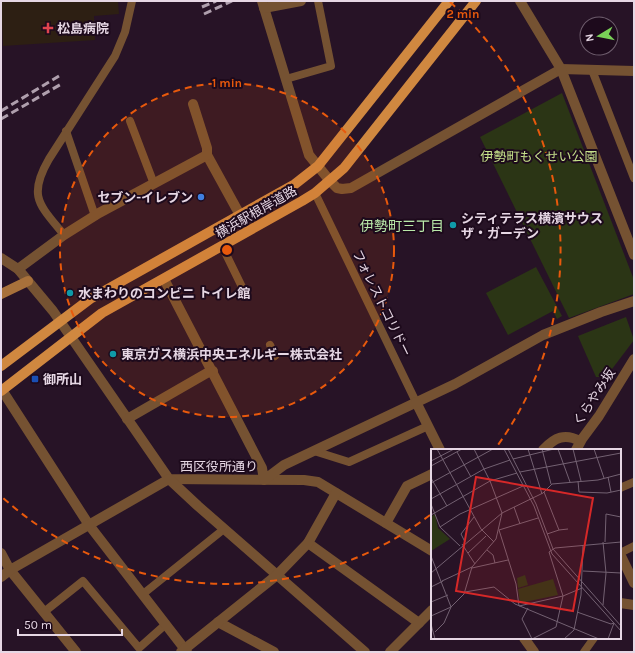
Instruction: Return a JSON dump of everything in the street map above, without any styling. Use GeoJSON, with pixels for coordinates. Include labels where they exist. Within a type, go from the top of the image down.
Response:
{"type":"FeatureCollection","features":[{"type":"Feature","properties":{"kind":"main road","name":"横浜駅根岸道路"},"geometry":{"type":"LineString","coordinates":[[1,366],[90,299],[294,184],[318,166],[449,1]]}},
{"type":"Feature","properties":{"kind":"main road","name":"横浜駅根岸道路"},"geometry":{"type":"LineString","coordinates":[[2,390],[102,313],[315,193],[330,181],[344,168],[476,1]]}},
{"type":"Feature","properties":{"kind":"street"},"geometry":{"type":"LineString","coordinates":[[301,1],[263,4],[309,155],[330,181],[337,188],[342,190],[351,188],[560,69],[634,71]]}},
{"type":"Feature","properties":{"kind":"street"},"geometry":{"type":"LineString","coordinates":[[520,1],[560,69],[634,255]]}},
{"type":"Feature","properties":{"kind":"street"},"geometry":{"type":"LineString","coordinates":[[193,104],[207,148],[207,155],[240,215]]}},
{"type":"Feature","properties":{"kind":"street"},"geometry":{"type":"LineString","coordinates":[[18,268],[64,235],[207,155]]}},
{"type":"Feature","properties":{"kind":"street","name":"西区役所通り"},"geometry":{"type":"LineString","coordinates":[[1,258],[18,268],[61,321],[169,479],[304,480],[318,482],[431,550]]}},
{"type":"Feature","properties":{"kind":"street"},"geometry":{"type":"LineString","coordinates":[[164,278],[262,468],[264,480],[284,465],[455,384],[543,335],[601,312],[634,301]]}},
{"type":"Feature","properties":{"kind":"street"},"geometry":{"type":"LineString","coordinates":[[1,294],[28,281]]}},
{"type":"Feature","properties":{"kind":"street","name":"くらやみ坂"},"geometry":{"type":"LineString","coordinates":[[578,446],[599,416],[634,359]]}},
{"type":"Feature","properties":{"kind":"street"},"geometry":{"type":"LineString","coordinates":[[127,419],[213,371]]}},
{"type":"Feature","properties":{"kind":"street"},"geometry":{"type":"LineString","coordinates":[[2,390],[89,525],[166,624],[184,651],[277,575],[308,543],[336,493]]}},
{"type":"Feature","properties":{"kind":"street"},"geometry":{"type":"LineString","coordinates":[[416,402],[440,449]]}},
{"type":"Feature","properties":{"kind":"street"},"geometry":{"type":"LineString","coordinates":[[544,449],[554,441],[566,436],[572,437],[578,446]]}},
{"type":"Feature","properties":{"kind":"street"},"geometry":{"type":"LineString","coordinates":[[386,523],[407,486],[431,474]]}},
{"type":"Feature","properties":{"kind":"street"},"geometry":{"type":"LineString","coordinates":[[1,577],[10,570],[169,479],[360,651]]}},
{"type":"Feature","properties":{"kind":"street"},"geometry":{"type":"LineString","coordinates":[[308,543],[419,622]]}},
{"type":"Feature","properties":{"kind":"street"},"geometry":{"type":"LineString","coordinates":[[1,554],[10,570],[76,652]]}},
{"type":"Feature","properties":{"kind":"street"},"geometry":{"type":"LineString","coordinates":[[621,556],[634,583]]}},
{"type":"Feature","properties":{"kind":"street"},"geometry":{"type":"LineString","coordinates":[[621,603],[634,604]]}},
{"type":"Feature","properties":{"kind":"street"},"geometry":{"type":"LineString","coordinates":[[390,652],[431,611]]}},
{"type":"Feature","properties":{"kind":"street"},"geometry":{"type":"LineString","coordinates":[[218,622],[274,652]]}},
{"type":"Feature","properties":{"kind":"street"},"geometry":{"type":"LineString","coordinates":[[525,639],[534,652]]}},
{"type":"Feature","properties":{"kind":"lane"},"geometry":{"type":"LineString","coordinates":[[64,235],[42,208],[37,184],[41,174],[66,131],[115,56],[125,32],[132,1]]}},
{"type":"Feature","properties":{"kind":"lane"},"geometry":{"type":"LineString","coordinates":[[286,79],[331,66],[318,1]]}},
{"type":"Feature","properties":{"kind":"lane"},"geometry":{"type":"LineString","coordinates":[[592,70],[634,178]]}},
{"type":"Feature","properties":{"kind":"lane"},"geometry":{"type":"LineString","coordinates":[[130,121],[154,184]]}},
{"type":"Feature","properties":{"kind":"lane"},"geometry":{"type":"LineString","coordinates":[[66,131],[96,216]]}},
{"type":"Feature","properties":{"kind":"lane","name":"フォレストコリドー"},"geometry":{"type":"LineString","coordinates":[[315,193],[416,402]]}},
{"type":"Feature","properties":{"kind":"lane"},"geometry":{"type":"LineString","coordinates":[[222,246],[244,291]]}},
{"type":"Feature","properties":{"kind":"lane"},"geometry":{"type":"LineString","coordinates":[[270,345],[275,356]]}},
{"type":"Feature","properties":{"kind":"lane"},"geometry":{"type":"LineString","coordinates":[[314,451],[349,462],[428,426]]}},
{"type":"Feature","properties":{"kind":"lane"},"geometry":{"type":"LineString","coordinates":[[621,488],[634,482]]}},
{"type":"Feature","properties":{"kind":"lane"},"geometry":{"type":"LineString","coordinates":[[143,594],[224,529]]}},
{"type":"Feature","properties":{"kind":"lane"},"geometry":{"type":"LineString","coordinates":[[621,553],[634,546]]}},
{"type":"Feature","properties":{"kind":"lane"},"geometry":{"type":"LineString","coordinates":[[44,612],[83,581],[139,648],[166,624]]}},
{"type":"Feature","properties":{"kind":"lane"},"geometry":{"type":"LineString","coordinates":[[584,652],[593,639]]}},
{"type":"Feature","properties":{"kind":"shaded area","name":"松島病院"},"geometry":{"type":"Polygon","coordinates":[[[1,1],[118,1],[119,14],[94,16],[95,40],[3,46],[1,1]]]}},
{"type":"Feature","properties":{"kind":"green space","name":"伊勢町もくせい公園"},"geometry":{"type":"Polygon","coordinates":[[[562,93],[634,280],[634,294],[569,318],[480,137],[562,93]]]}},
{"type":"Feature","properties":{"kind":"green space"},"geometry":{"type":"Polygon","coordinates":[[[536,267],[562,316],[557,319],[553,311],[508,335],[486,293],[536,267]]]}},
{"type":"Feature","properties":{"kind":"green space"},"geometry":{"type":"Polygon","coordinates":[[[626,317],[634,340],[606,377],[596,377],[578,336],[626,317]]]}},
{"type":"Feature","properties":{"kind":"railway"},"geometry":{"type":"LineString","coordinates":[[202,7],[216,1]]}},
{"type":"Feature","properties":{"kind":"railway"},"geometry":{"type":"LineString","coordinates":[[204,14],[232,1]]}},
{"type":"Feature","properties":{"kind":"railway"},"geometry":{"type":"LineString","coordinates":[[1,111],[59,76]]}},
{"type":"Feature","properties":{"kind":"railway"},"geometry":{"type":"LineString","coordinates":[[1,119],[63,83]]}},
{"type":"Feature","properties":{"kind":"place","name":"松島病院"},"geometry":{"type":"Point","coordinates":[48,28]}},
{"type":"Feature","properties":{"kind":"place","name":"セブン-イレブン"},"geometry":{"type":"Point","coordinates":[201,197]}},
{"type":"Feature","properties":{"kind":"place","name":"シティテラス横濱サウス ザ・ガーデン"},"geometry":{"type":"Point","coordinates":[453,225]}},
{"type":"Feature","properties":{"kind":"place","name":"水まわりのコンビニ トイレ館"},"geometry":{"type":"Point","coordinates":[70,293]}},
{"type":"Feature","properties":{"kind":"place","name":"東京ガス横浜中央エネルギー株式会社"},"geometry":{"type":"Point","coordinates":[113,354]}},
{"type":"Feature","properties":{"kind":"place","name":"御所山"},"geometry":{"type":"Point","coordinates":[35,379]}},
{"type":"Feature","properties":{"kind":"district","name":"伊勢町三丁目"},"geometry":{"type":"Point","coordinates":[402,226]}}]}
